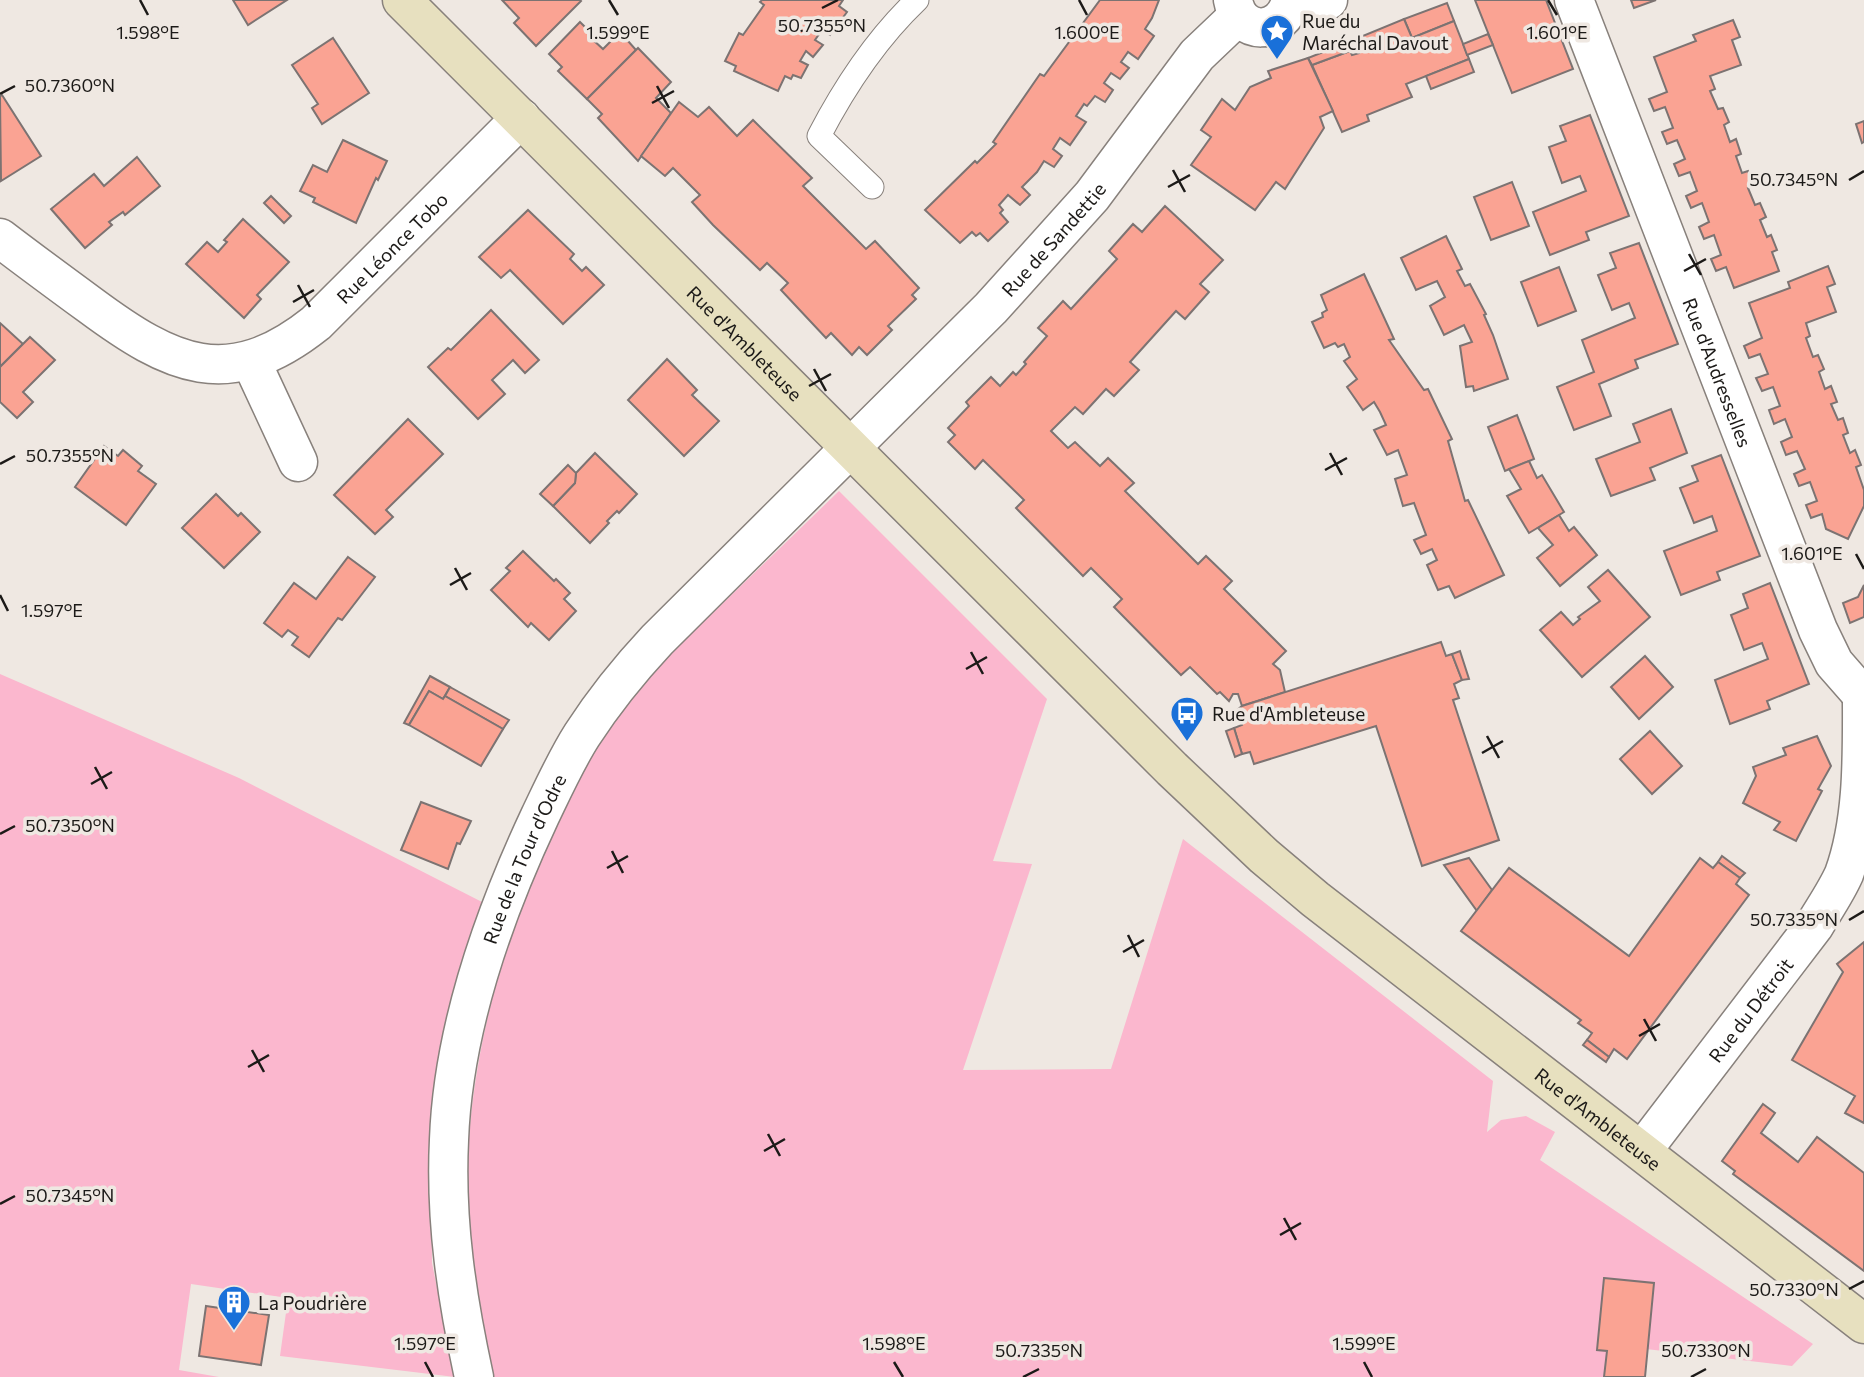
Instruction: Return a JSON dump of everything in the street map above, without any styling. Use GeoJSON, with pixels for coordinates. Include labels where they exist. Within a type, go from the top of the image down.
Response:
{"type":"FeatureCollection","features":[{"type":"Feature","properties":{"kind":"street","name":"Rue d'Ambleteuse"},"geometry":{"type":"LineString","coordinates":[[402,0],[1172,769],[1264,856],[1315,899],[1864,1324]]}},
{"type":"Feature","properties":{"kind":"street"},"geometry":{"type":"LineString","coordinates":[[1235,8],[1251,26],[1268,27],[1283,19],[1291,2],[1328,0]]}},
{"type":"Feature","properties":{"kind":"street","name":"Rue d'Audresselles"},"geometry":{"type":"LineString","coordinates":[[1574,0],[1818,630],[1834,663],[1863,695]]}},
{"type":"Feature","properties":{"kind":"street","name":"Rue de Sandettie"},"geometry":{"type":"LineString","coordinates":[[851,448],[992,309],[1067,225],[1133,144],[1197,55],[1235,8]]}},
{"type":"Feature","properties":{"kind":"street","name":"Rue Léonce Tobo"},"geometry":{"type":"LineString","coordinates":[[0,238],[125,331],[161,352],[199,363],[217,365],[251,361],[285,346],[316,323],[521,118]]}},
{"type":"Feature","properties":{"kind":"street"},"geometry":{"type":"LineString","coordinates":[[251,361],[298,462]]}},
{"type":"Feature","properties":{"kind":"street","name":"Rue de la Tour d'Odre"},"geometry":{"type":"LineString","coordinates":[[474,1377],[454,1277],[448,1194],[449,1138],[452,1099],[466,1024],[484,958],[501,910],[549,798],[580,738],[614,689],[657,640],[851,448]]}},
{"type":"Feature","properties":{"kind":"street","name":"Rue du Détroit"},"geometry":{"type":"LineString","coordinates":[[1642,1151],[1814,926],[1837,889],[1845,871],[1859,813],[1863,695]]}},
{"type":"Feature","properties":{"kind":"lane"},"geometry":{"type":"LineString","coordinates":[[872,187],[819,136],[839,97],[862,65],[917,0]]}},
{"type":"Feature","properties":{"kind":"shaded area"},"geometry":{"type":"Polygon","coordinates":[[[839,491],[1047,699],[993,861],[1032,864],[963,1070],[1111,1069],[1183,839],[1493,1081],[1487,1132],[1501,1120],[1526,1116],[1555,1132],[1540,1160],[1813,1344],[1792,1366],[1646,1349],[1654,1283],[1605,1278],[1597,1349],[1607,1351],[1604,1377],[492,1377],[471,1249],[467,1171],[472,1105],[483,1037],[500,969],[522,901],[550,836],[582,774],[619,716],[660,664],[839,491]]]}},
{"type":"Feature","properties":{"kind":"shaded area"},"geometry":{"type":"Polygon","coordinates":[[[0,674],[239,778],[484,903],[431,1155],[432,1263],[455,1377],[280,1356],[288,1298],[191,1284],[179,1370],[219,1377],[0,1377],[0,674]]]}},
{"type":"Feature","properties":{"kind":"building"},"geometry":{"type":"Polygon","coordinates":[[[233,0],[287,0],[248,25],[233,0]]]}},
{"type":"Feature","properties":{"kind":"building"},"geometry":{"type":"Polygon","coordinates":[[[502,0],[581,1],[536,46],[514,23],[519,18],[502,0]]]}},
{"type":"Feature","properties":{"kind":"building"},"geometry":{"type":"Polygon","coordinates":[[[843,0],[839,6],[847,12],[830,35],[822,30],[815,40],[823,45],[813,57],[806,51],[800,61],[808,65],[801,78],[793,75],[791,79],[785,76],[778,91],[734,71],[736,66],[725,61],[739,33],[743,35],[764,5],[760,2],[843,0]]]}},
{"type":"Feature","properties":{"kind":"building"},"geometry":{"type":"Polygon","coordinates":[[[1100,0],[1159,0],[1145,29],[1154,36],[1138,59],[1128,52],[1121,62],[1129,68],[1120,79],[1111,73],[1104,83],[1113,90],[1105,102],[1095,96],[1087,106],[1084,104],[1076,116],[1086,122],[1070,145],[1060,138],[1053,149],[1062,156],[1054,167],[1044,161],[1022,187],[1030,195],[1020,205],[1008,195],[999,205],[1003,210],[1000,213],[1008,222],[988,241],[980,233],[976,236],[972,232],[960,243],[925,210],[996,144],[993,142],[1040,74],[1044,76],[1100,0]]]}},
{"type":"Feature","properties":{"kind":"building"},"geometry":{"type":"Polygon","coordinates":[[[1475,0],[1546,0],[1573,69],[1512,93],[1475,0]]]}},
{"type":"Feature","properties":{"kind":"building"},"geometry":{"type":"Polygon","coordinates":[[[1631,0],[1656,0],[1634,8],[1631,0]]]}},
{"type":"Feature","properties":{"kind":"building"},"geometry":{"type":"Polygon","coordinates":[[[1447,3],[1454,21],[1412,38],[1404,19],[1447,3]]]}},
{"type":"Feature","properties":{"kind":"building"},"geometry":{"type":"Polygon","coordinates":[[[1404,19],[1412,38],[1454,21],[1469,59],[1406,84],[1412,97],[1367,115],[1369,121],[1342,132],[1312,65],[1350,51],[1352,55],[1359,53],[1353,40],[1404,19]]]}},
{"type":"Feature","properties":{"kind":"building"},"geometry":{"type":"Polygon","coordinates":[[[1733,20],[1740,37],[1732,40],[1741,65],[1710,76],[1715,89],[1710,91],[1718,109],[1723,108],[1729,122],[1724,125],[1730,142],[1736,139],[1741,154],[1736,156],[1742,173],[1748,171],[1754,186],[1748,188],[1755,205],[1760,203],[1766,217],[1760,220],[1767,237],[1771,235],[1777,250],[1772,252],[1779,271],[1734,288],[1726,267],[1716,271],[1711,259],[1721,255],[1714,235],[1704,239],[1699,227],[1709,222],[1702,203],[1691,208],[1686,196],[1697,191],[1690,172],[1679,176],[1674,164],[1685,159],[1677,140],[1667,144],[1662,132],[1673,128],[1665,107],[1654,111],[1649,99],[1667,92],[1654,57],[1696,41],[1693,35],[1733,20]]]}},
{"type":"Feature","properties":{"kind":"building"},"geometry":{"type":"Polygon","coordinates":[[[580,22],[603,49],[620,32],[636,50],[587,99],[558,71],[562,67],[549,54],[580,22]]]}},
{"type":"Feature","properties":{"kind":"building"},"geometry":{"type":"Polygon","coordinates":[[[1488,34],[1493,45],[1467,55],[1463,44],[1488,34]]]}},
{"type":"Feature","properties":{"kind":"building"},"geometry":{"type":"Polygon","coordinates":[[[333,38],[369,93],[322,124],[312,108],[318,104],[292,65],[333,38]]]}},
{"type":"Feature","properties":{"kind":"building"},"geometry":{"type":"Polygon","coordinates":[[[1346,43],[1350,51],[1312,65],[1308,58],[1346,43]]]}},
{"type":"Feature","properties":{"kind":"building"},"geometry":{"type":"Polygon","coordinates":[[[638,48],[671,82],[656,98],[671,113],[638,161],[598,118],[602,114],[587,99],[638,48]]]}},
{"type":"Feature","properties":{"kind":"building"},"geometry":{"type":"Polygon","coordinates":[[[1308,58],[1333,111],[1320,117],[1324,128],[1285,189],[1276,182],[1255,210],[1191,165],[1211,137],[1201,130],[1222,99],[1235,110],[1250,87],[1271,78],[1268,71],[1308,58]]]}},
{"type":"Feature","properties":{"kind":"building"},"geometry":{"type":"Polygon","coordinates":[[[1469,59],[1474,72],[1431,89],[1426,76],[1469,59]]]}},
{"type":"Feature","properties":{"kind":"building"},"geometry":{"type":"Polygon","coordinates":[[[2,95],[41,156],[1,181],[0,96],[2,95]]]}},
{"type":"Feature","properties":{"kind":"building"},"geometry":{"type":"Polygon","coordinates":[[[679,102],[698,117],[709,107],[737,136],[753,120],[812,178],[803,186],[866,249],[875,241],[919,288],[912,295],[916,299],[888,326],[892,330],[867,355],[859,347],[852,355],[831,333],[826,338],[781,290],[788,283],[767,263],[760,270],[692,202],[700,195],[673,168],[665,176],[641,156],[679,102]]]}},
{"type":"Feature","properties":{"kind":"building"},"geometry":{"type":"Polygon","coordinates":[[[1590,115],[1629,216],[1586,232],[1589,240],[1550,255],[1533,212],[1586,191],[1580,176],[1562,183],[1549,147],[1566,141],[1560,126],[1590,115]]]}},
{"type":"Feature","properties":{"kind":"building"},"geometry":{"type":"Polygon","coordinates":[[[1864,121],[1864,142],[1862,143],[1856,124],[1864,121]]]}},
{"type":"Feature","properties":{"kind":"building"},"geometry":{"type":"Polygon","coordinates":[[[343,140],[387,161],[378,180],[376,178],[356,223],[313,202],[315,198],[300,191],[313,165],[327,172],[343,140]]]}},
{"type":"Feature","properties":{"kind":"building"},"geometry":{"type":"Polygon","coordinates":[[[137,157],[160,186],[125,215],[123,212],[109,222],[112,225],[85,248],[51,209],[94,174],[104,186],[137,157]]]}},
{"type":"Feature","properties":{"kind":"building"},"geometry":{"type":"Polygon","coordinates":[[[1512,182],[1529,226],[1491,240],[1474,197],[1512,182]]]}},
{"type":"Feature","properties":{"kind":"building"},"geometry":{"type":"Polygon","coordinates":[[[271,196],[291,216],[284,223],[264,203],[271,196]]]}},
{"type":"Feature","properties":{"kind":"building"},"geometry":{"type":"Polygon","coordinates":[[[1165,206],[1223,260],[1200,284],[1209,292],[1185,319],[1176,311],[1130,362],[1139,370],[1114,396],[1106,389],[1083,414],[1075,407],[1051,431],[1068,448],[1075,442],[1100,466],[1108,458],[1134,483],[1125,491],[1198,564],[1206,556],[1232,581],[1224,589],[1286,651],[1273,664],[1280,670],[1285,692],[1242,706],[1238,694],[1233,694],[1229,701],[1220,692],[1217,694],[1190,667],[1181,675],[1114,607],[1122,599],[1091,568],[1083,576],[1016,508],[1024,500],[983,460],[975,469],[948,442],[955,435],[948,428],[969,406],[966,402],[991,377],[1000,386],[1013,372],[1016,375],[1047,336],[1038,328],[1063,301],[1071,309],[1117,259],[1109,251],[1133,224],[1142,232],[1165,206]]]}},
{"type":"Feature","properties":{"kind":"building"},"geometry":{"type":"Polygon","coordinates":[[[528,210],[574,254],[570,259],[582,271],[586,267],[604,285],[563,324],[510,270],[501,278],[479,257],[528,210]]]}},
{"type":"Feature","properties":{"kind":"building"},"geometry":{"type":"Polygon","coordinates":[[[243,219],[289,262],[257,295],[261,299],[244,318],[186,264],[207,242],[218,252],[227,242],[224,240],[243,219]]]}},
{"type":"Feature","properties":{"kind":"building"},"geometry":{"type":"Polygon","coordinates":[[[1446,236],[1462,269],[1457,271],[1465,286],[1470,284],[1486,314],[1484,315],[1508,379],[1474,391],[1473,386],[1466,387],[1460,346],[1472,342],[1464,325],[1444,335],[1430,306],[1445,297],[1437,281],[1416,290],[1401,258],[1446,236]]]}},
{"type":"Feature","properties":{"kind":"building"},"geometry":{"type":"Polygon","coordinates":[[[1639,243],[1678,344],[1635,360],[1638,368],[1599,384],[1611,416],[1574,430],[1557,387],[1594,372],[1582,340],[1635,318],[1629,303],[1612,310],[1598,275],[1616,268],[1610,253],[1639,243]]]}},
{"type":"Feature","properties":{"kind":"building"},"geometry":{"type":"Polygon","coordinates":[[[1828,266],[1835,284],[1827,287],[1836,312],[1806,323],[1810,336],[1806,338],[1813,357],[1818,355],[1824,369],[1819,372],[1825,389],[1831,386],[1837,402],[1831,404],[1838,420],[1843,418],[1848,433],[1843,435],[1850,453],[1855,450],[1861,465],[1856,467],[1864,490],[1864,506],[1848,539],[1826,529],[1822,514],[1811,518],[1806,505],[1817,501],[1810,482],[1799,486],[1794,474],[1805,469],[1797,451],[1786,455],[1781,442],[1792,437],[1785,419],[1774,424],[1769,410],[1780,406],[1773,387],[1762,391],[1756,378],[1768,374],[1760,354],[1749,358],[1744,346],[1762,338],[1749,303],[1790,288],[1788,282],[1828,266]]]}},
{"type":"Feature","properties":{"kind":"building"},"geometry":{"type":"Polygon","coordinates":[[[1559,267],[1576,311],[1538,326],[1521,282],[1559,267]]]}},
{"type":"Feature","properties":{"kind":"building"},"geometry":{"type":"Polygon","coordinates":[[[1364,274],[1394,339],[1389,340],[1424,390],[1428,389],[1452,439],[1448,441],[1465,501],[1468,500],[1504,575],[1455,598],[1449,586],[1438,590],[1427,565],[1437,560],[1432,549],[1421,554],[1414,540],[1426,535],[1414,503],[1403,506],[1395,479],[1407,475],[1398,450],[1387,455],[1374,430],[1386,425],[1380,412],[1374,402],[1363,410],[1347,387],[1357,379],[1344,361],[1350,357],[1344,344],[1338,347],[1335,343],[1324,348],[1312,322],[1323,317],[1322,313],[1327,310],[1321,295],[1364,274]]]}},
{"type":"Feature","properties":{"kind":"building"},"geometry":{"type":"Polygon","coordinates":[[[491,310],[539,360],[525,373],[513,360],[492,380],[505,394],[478,419],[428,367],[448,348],[451,350],[491,310]]]}},
{"type":"Feature","properties":{"kind":"building"},"geometry":{"type":"Polygon","coordinates":[[[0,323],[23,344],[0,367],[0,323]]]}},
{"type":"Feature","properties":{"kind":"building"},"geometry":{"type":"Polygon","coordinates":[[[30,337],[55,360],[23,392],[33,402],[17,418],[0,402],[0,367],[30,337]]]}},
{"type":"Feature","properties":{"kind":"building"},"geometry":{"type":"Polygon","coordinates":[[[667,359],[697,390],[692,395],[719,421],[684,456],[628,400],[667,359]]]}},
{"type":"Feature","properties":{"kind":"building"},"geometry":{"type":"Polygon","coordinates":[[[1671,409],[1687,453],[1650,468],[1655,480],[1611,496],[1596,459],[1640,442],[1633,424],[1671,409]]]}},
{"type":"Feature","properties":{"kind":"building"},"geometry":{"type":"Polygon","coordinates":[[[1517,415],[1534,459],[1505,471],[1488,427],[1517,415]]]}},
{"type":"Feature","properties":{"kind":"building"},"geometry":{"type":"Polygon","coordinates":[[[408,419],[443,454],[386,510],[393,517],[375,534],[334,495],[408,419]]]}},
{"type":"Feature","properties":{"kind":"building"},"geometry":{"type":"Polygon","coordinates":[[[104,446],[118,456],[123,450],[142,466],[138,471],[156,484],[126,525],[75,487],[104,446]]]}},
{"type":"Feature","properties":{"kind":"building"},"geometry":{"type":"Polygon","coordinates":[[[595,453],[637,494],[607,521],[609,523],[590,543],[553,506],[575,483],[576,473],[595,453]]]}},
{"type":"Feature","properties":{"kind":"building"},"geometry":{"type":"Polygon","coordinates":[[[1721,455],[1760,556],[1717,572],[1720,580],[1681,595],[1664,551],[1717,531],[1712,516],[1694,523],[1680,488],[1698,481],[1692,466],[1721,455]]]}},
{"type":"Feature","properties":{"kind":"building"},"geometry":{"type":"Polygon","coordinates":[[[1529,461],[1537,478],[1542,475],[1564,512],[1529,533],[1507,496],[1521,489],[1509,469],[1529,461]]]}},
{"type":"Feature","properties":{"kind":"building"},"geometry":{"type":"Polygon","coordinates":[[[568,465],[576,473],[575,483],[553,506],[540,494],[568,465]]]}},
{"type":"Feature","properties":{"kind":"building"},"geometry":{"type":"Polygon","coordinates":[[[216,494],[238,516],[241,513],[260,532],[224,568],[182,528],[216,494]]]}},
{"type":"Feature","properties":{"kind":"building"},"geometry":{"type":"Polygon","coordinates":[[[1559,515],[1569,531],[1574,527],[1597,555],[1560,586],[1537,558],[1553,545],[1538,528],[1559,515]]]}},
{"type":"Feature","properties":{"kind":"building"},"geometry":{"type":"Polygon","coordinates":[[[523,551],[570,593],[564,599],[576,611],[549,640],[531,623],[528,627],[491,590],[510,571],[506,568],[523,551]]]}},
{"type":"Feature","properties":{"kind":"building"},"geometry":{"type":"Polygon","coordinates":[[[348,557],[375,577],[342,620],[338,618],[309,657],[292,645],[298,637],[288,630],[282,637],[264,623],[294,583],[316,599],[348,557]]]}},
{"type":"Feature","properties":{"kind":"building"},"geometry":{"type":"Polygon","coordinates":[[[1608,570],[1650,617],[1582,677],[1540,630],[1561,612],[1573,625],[1580,619],[1578,617],[1600,601],[1588,587],[1608,570]]]}},
{"type":"Feature","properties":{"kind":"building"},"geometry":{"type":"Polygon","coordinates":[[[1770,583],[1809,684],[1767,701],[1770,709],[1730,724],[1715,680],[1768,659],[1762,643],[1744,650],[1731,615],[1748,608],[1743,594],[1770,583]]]}},
{"type":"Feature","properties":{"kind":"building"},"geometry":{"type":"Polygon","coordinates":[[[1864,585],[1864,617],[1850,623],[1843,603],[1858,597],[1864,585]]]}},
{"type":"Feature","properties":{"kind":"building"},"geometry":{"type":"Polygon","coordinates":[[[1441,642],[1446,656],[1452,654],[1462,680],[1454,684],[1459,698],[1453,700],[1499,840],[1422,866],[1376,726],[1254,764],[1250,752],[1242,754],[1234,728],[1242,725],[1237,710],[1242,706],[1441,642]]]}},
{"type":"Feature","properties":{"kind":"building"},"geometry":{"type":"Polygon","coordinates":[[[1460,651],[1469,679],[1462,680],[1452,654],[1460,651]]]}},
{"type":"Feature","properties":{"kind":"building"},"geometry":{"type":"Polygon","coordinates":[[[1645,656],[1673,687],[1639,719],[1611,687],[1645,656]]]}},
{"type":"Feature","properties":{"kind":"building"},"geometry":{"type":"Polygon","coordinates":[[[430,676],[450,687],[443,699],[429,691],[409,725],[404,723],[430,676]]]}},
{"type":"Feature","properties":{"kind":"building"},"geometry":{"type":"Polygon","coordinates":[[[450,687],[509,720],[503,729],[445,696],[450,687]]]}},
{"type":"Feature","properties":{"kind":"building"},"geometry":{"type":"Polygon","coordinates":[[[429,691],[443,699],[445,696],[503,729],[481,766],[409,725],[429,691]]]}},
{"type":"Feature","properties":{"kind":"building"},"geometry":{"type":"Polygon","coordinates":[[[1234,728],[1242,754],[1235,757],[1226,731],[1234,728]]]}},
{"type":"Feature","properties":{"kind":"building"},"geometry":{"type":"Polygon","coordinates":[[[1650,731],[1682,766],[1652,794],[1620,759],[1650,731]]]}},
{"type":"Feature","properties":{"kind":"building"},"geometry":{"type":"Polygon","coordinates":[[[1817,736],[1831,766],[1818,789],[1822,791],[1796,841],[1774,830],[1780,822],[1743,803],[1756,776],[1753,767],[1786,755],[1783,748],[1817,736]]]}},
{"type":"Feature","properties":{"kind":"building"},"geometry":{"type":"Polygon","coordinates":[[[421,802],[471,821],[460,844],[457,843],[448,869],[401,850],[421,802]]]}},
{"type":"Feature","properties":{"kind":"building"},"geometry":{"type":"Polygon","coordinates":[[[1722,856],[1745,873],[1740,878],[1718,862],[1722,856]]]}},
{"type":"Feature","properties":{"kind":"building"},"geometry":{"type":"Polygon","coordinates":[[[1469,858],[1492,890],[1477,911],[1444,865],[1469,858]]]}},
{"type":"Feature","properties":{"kind":"building"},"geometry":{"type":"Polygon","coordinates":[[[1700,858],[1713,868],[1718,862],[1740,878],[1736,884],[1749,895],[1627,1059],[1614,1049],[1609,1057],[1587,1040],[1592,1033],[1578,1023],[1581,1020],[1461,931],[1509,868],[1629,956],[1700,858]]]}},
{"type":"Feature","properties":{"kind":"building"},"geometry":{"type":"Polygon","coordinates":[[[1864,942],[1864,1123],[1845,1113],[1855,1096],[1792,1060],[1843,972],[1837,964],[1864,942]]]}},
{"type":"Feature","properties":{"kind":"building"},"geometry":{"type":"Polygon","coordinates":[[[1587,1040],[1609,1057],[1606,1062],[1583,1045],[1587,1040]]]}},
{"type":"Feature","properties":{"kind":"building"},"geometry":{"type":"Polygon","coordinates":[[[1763,1104],[1775,1113],[1761,1133],[1798,1162],[1817,1137],[1864,1173],[1864,1271],[1733,1174],[1735,1171],[1722,1161],[1763,1104]]]}},
{"type":"Feature","properties":{"kind":"building"},"geometry":{"type":"Polygon","coordinates":[[[1604,1278],[1654,1283],[1645,1377],[1604,1377],[1607,1351],[1597,1350],[1604,1278]]]}},
{"type":"Feature","properties":{"kind":"building","name":"La Poudrière"},"geometry":{"type":"Polygon","coordinates":[[[206,1306],[269,1315],[261,1365],[199,1356],[206,1306]]]}},
{"type":"Feature","properties":{"kind":"place","name":"Rue du Maréchal Davout"},"geometry":{"type":"Point","coordinates":[1277,61]}},
{"type":"Feature","properties":{"kind":"place","name":"Rue d'Ambleteuse"},"geometry":{"type":"Point","coordinates":[1187,743]}},
{"type":"Feature","properties":{"kind":"place","name":"La Poudrière"},"geometry":{"type":"Point","coordinates":[234,1332]}}]}
